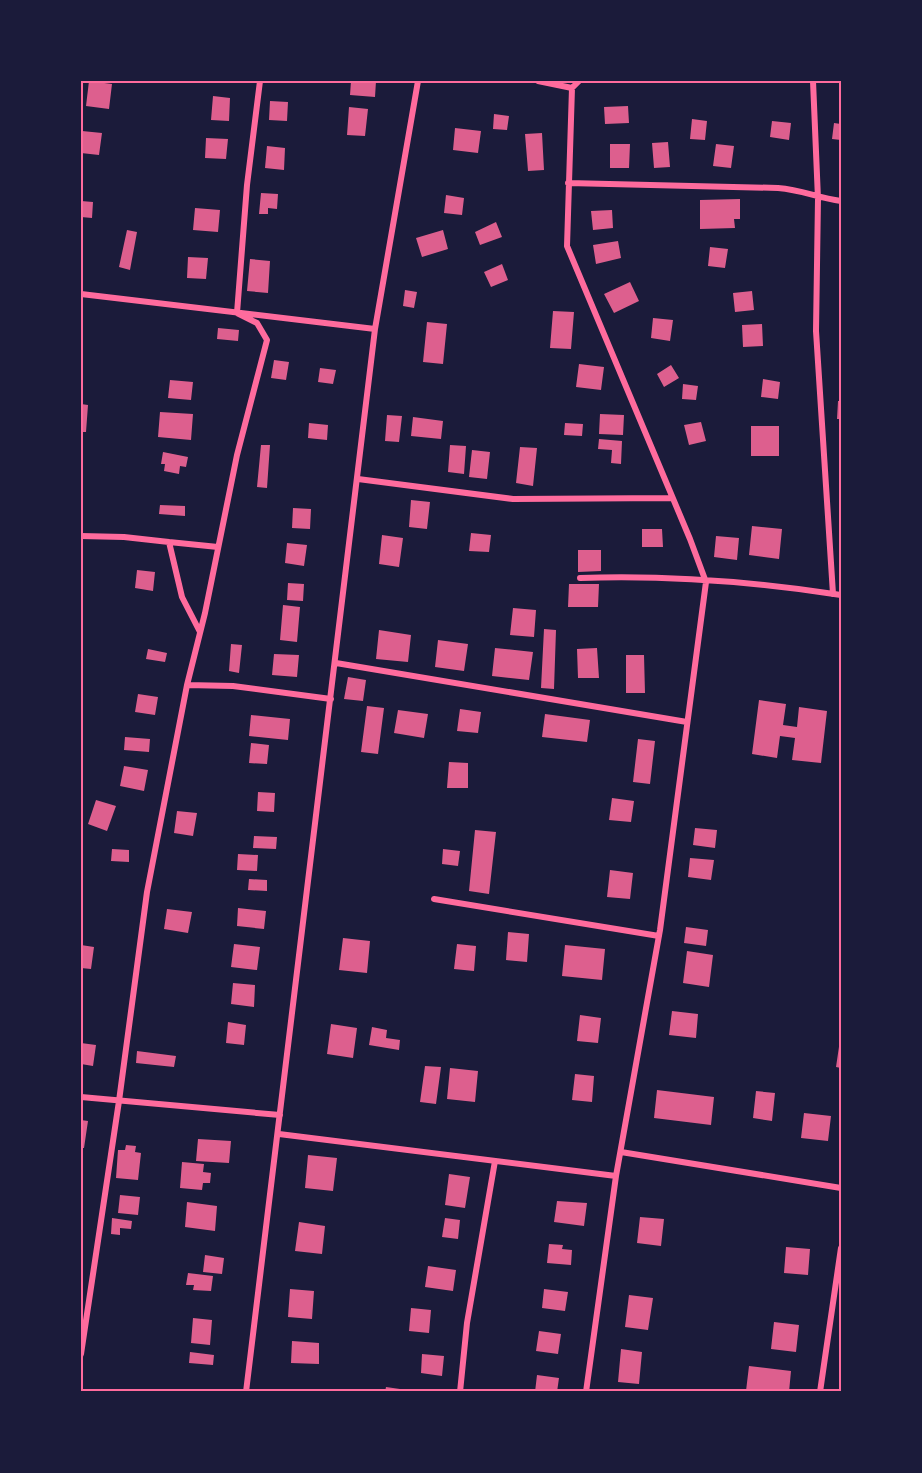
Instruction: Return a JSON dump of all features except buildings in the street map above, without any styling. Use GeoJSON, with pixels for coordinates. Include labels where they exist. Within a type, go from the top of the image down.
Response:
{"type":"FeatureCollection","features":[{"type":"Feature","properties":{"kind":"street"},"geometry":{"type":"LineString","coordinates":[[237,313],[247,185],[260,81]]}},
{"type":"Feature","properties":{"kind":"street"},"geometry":{"type":"LineString","coordinates":[[246,1392],[375,329],[418,81]]}},
{"type":"Feature","properties":{"kind":"street"},"geometry":{"type":"LineString","coordinates":[[538,81],[572,88]]}},
{"type":"Feature","properties":{"kind":"street"},"geometry":{"type":"LineString","coordinates":[[579,81],[572,88],[567,246],[706,582],[659,936],[616,1176],[586,1392]]}},
{"type":"Feature","properties":{"kind":"street"},"geometry":{"type":"LineString","coordinates":[[813,81],[818,199],[816,331],[833,594]]}},
{"type":"Feature","properties":{"kind":"street"},"geometry":{"type":"LineString","coordinates":[[568,183],[786,188],[802,190],[818,199],[841,201]]}},
{"type":"Feature","properties":{"kind":"street"},"geometry":{"type":"LineString","coordinates":[[81,294],[375,329]]}},
{"type":"Feature","properties":{"kind":"street"},"geometry":{"type":"LineString","coordinates":[[81,1354],[119,1101],[147,892],[187,685],[237,455],[267,340],[257,323],[237,313]]}},
{"type":"Feature","properties":{"kind":"street"},"geometry":{"type":"LineString","coordinates":[[358,479],[513,499],[672,498]]}},
{"type":"Feature","properties":{"kind":"street"},"geometry":{"type":"LineString","coordinates":[[81,536],[124,537],[218,547]]}},
{"type":"Feature","properties":{"kind":"street"},"geometry":{"type":"LineString","coordinates":[[169,542],[182,597],[200,632]]}},
{"type":"Feature","properties":{"kind":"street"},"geometry":{"type":"LineString","coordinates":[[580,578],[625,577],[706,582],[841,595]]}},
{"type":"Feature","properties":{"kind":"street"},"geometry":{"type":"LineString","coordinates":[[336,663],[687,722]]}},
{"type":"Feature","properties":{"kind":"street"},"geometry":{"type":"LineString","coordinates":[[187,685],[233,686],[331,699]]}},
{"type":"Feature","properties":{"kind":"street"},"geometry":{"type":"LineString","coordinates":[[434,899],[659,936]]}},
{"type":"Feature","properties":{"kind":"street"},"geometry":{"type":"LineString","coordinates":[[81,1097],[280,1115]]}},
{"type":"Feature","properties":{"kind":"street"},"geometry":{"type":"LineString","coordinates":[[279,1134],[616,1176]]}},
{"type":"Feature","properties":{"kind":"street"},"geometry":{"type":"LineString","coordinates":[[621,1152],[841,1188]]}},
{"type":"Feature","properties":{"kind":"street"},"geometry":{"type":"LineString","coordinates":[[460,1392],[467,1323],[495,1161]]}},
{"type":"Feature","properties":{"kind":"street"},"geometry":{"type":"LineString","coordinates":[[820,1392],[841,1248]]}}]}
